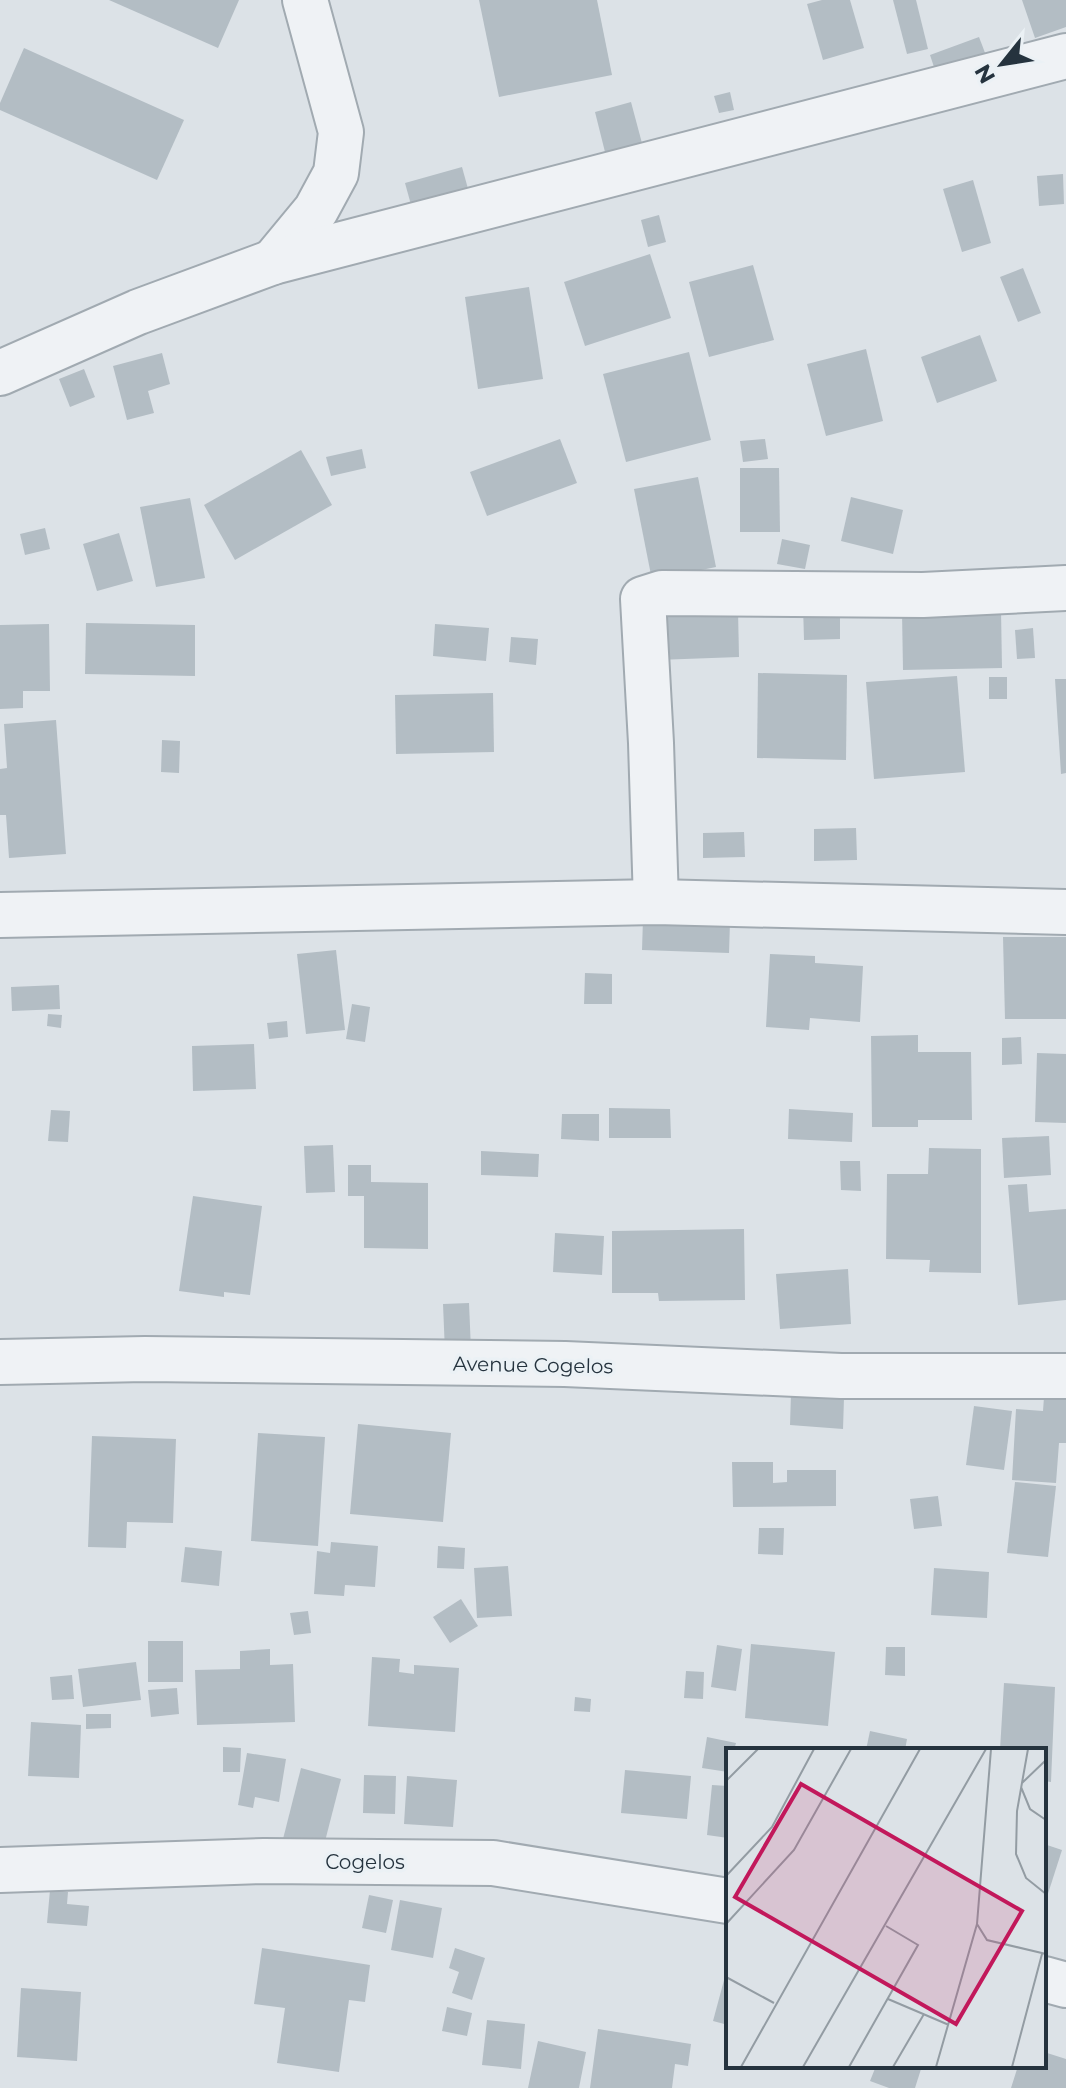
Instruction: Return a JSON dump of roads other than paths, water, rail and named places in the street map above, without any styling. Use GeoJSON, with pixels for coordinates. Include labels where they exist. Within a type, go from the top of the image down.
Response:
{"type":"FeatureCollection","features":[{"type":"Feature","properties":{"kind":"street"},"geometry":{"type":"LineString","coordinates":[[273,262],[316,210],[336,173],[341,132],[305,0]]}},
{"type":"Feature","properties":{"kind":"street"},"geometry":{"type":"LineString","coordinates":[[0,373],[138,312],[273,262],[1066,56]]}},
{"type":"Feature","properties":{"kind":"street"},"geometry":{"type":"LineString","coordinates":[[656,902],[643,599],[662,593],[923,595],[1066,588]]}},
{"type":"Feature","properties":{"kind":"street"},"geometry":{"type":"LineString","coordinates":[[0,915],[656,902],[1066,912]]}},
{"type":"Feature","properties":{"kind":"street","name":"Avenue Cogelos"},"geometry":{"type":"LineString","coordinates":[[0,1362],[145,1359],[565,1364],[841,1376],[1066,1376]]}},
{"type":"Feature","properties":{"kind":"street","name":"Cogelos"},"geometry":{"type":"LineString","coordinates":[[0,1870],[264,1861],[493,1863],[726,1901]]}},
{"type":"Feature","properties":{"kind":"street"},"geometry":{"type":"LineString","coordinates":[[1046,1980],[1066,1985]]}}]}
